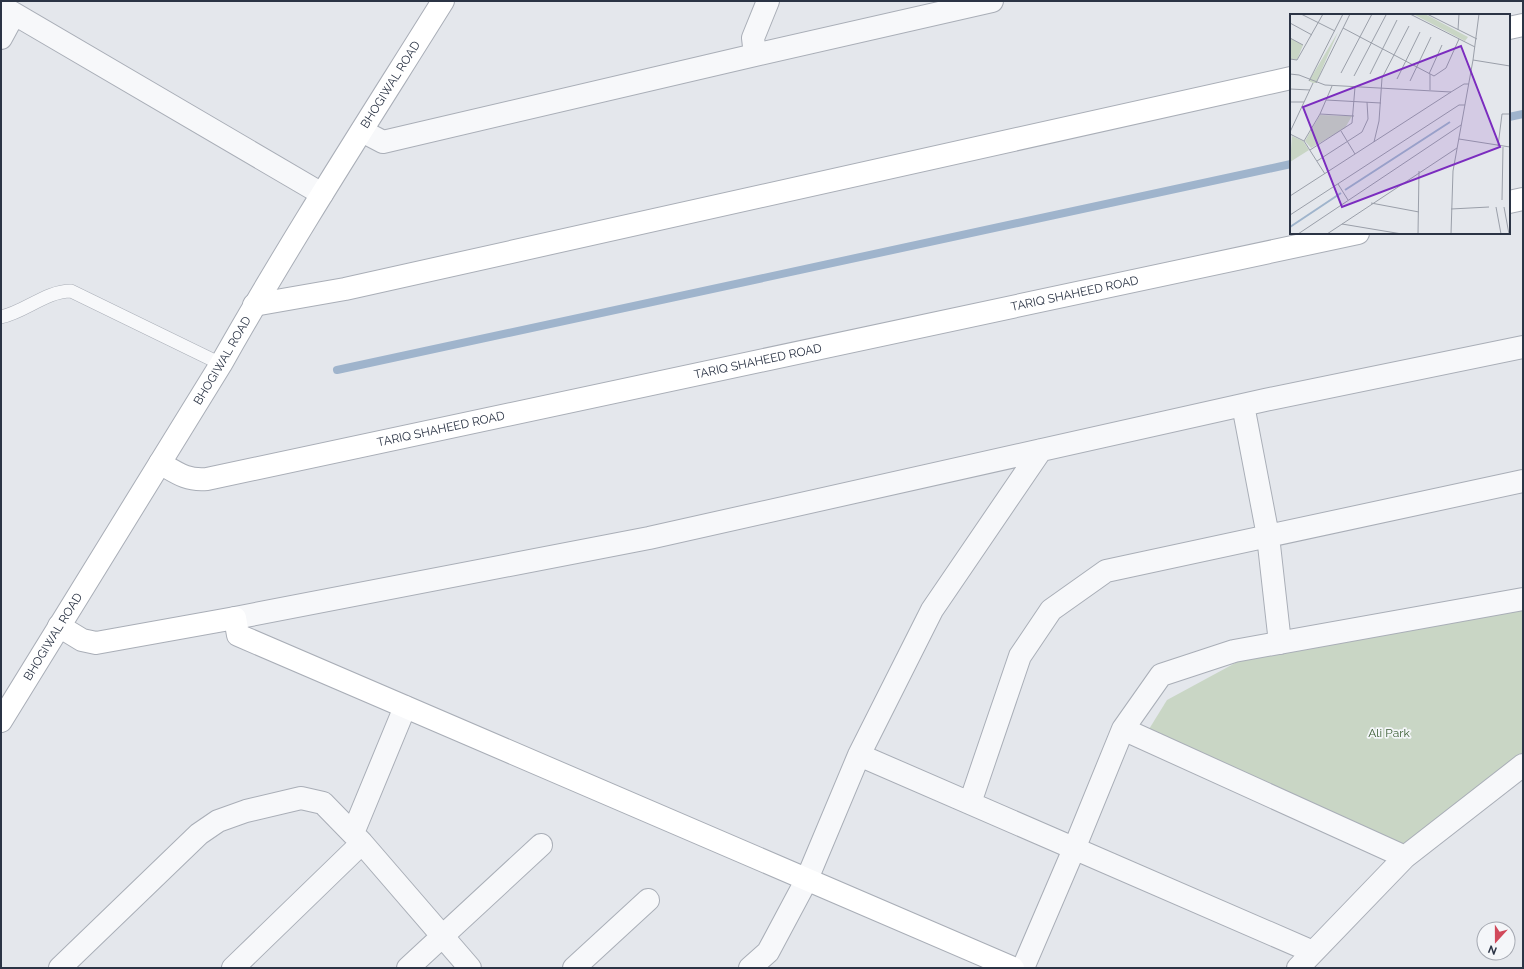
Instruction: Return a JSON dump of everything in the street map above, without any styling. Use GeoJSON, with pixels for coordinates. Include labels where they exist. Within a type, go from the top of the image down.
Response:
{"type":"FeatureCollection","features":[{"type":"Feature","properties":{"kind":"main road","name":"BHOGIWAL ROAD"},"geometry":{"type":"LineString","coordinates":[[1,721],[221,364],[254,305],[322,194],[443,1]]}},
{"type":"Feature","properties":{"kind":"main road"},"geometry":{"type":"LineString","coordinates":[[1510,28],[1523,25]]}},
{"type":"Feature","properties":{"kind":"main road"},"geometry":{"type":"LineString","coordinates":[[254,305],[345,289],[1290,78]]}},
{"type":"Feature","properties":{"kind":"main road"},"geometry":{"type":"LineString","coordinates":[[1510,202],[1523,199]]}},
{"type":"Feature","properties":{"kind":"main road","name":"TARIQ SHAHEED ROAD"},"geometry":{"type":"LineString","coordinates":[[160,463],[186,478],[196,480],[207,479],[1353,234]]}},
{"type":"Feature","properties":{"kind":"main road"},"geometry":{"type":"LineString","coordinates":[[59,626],[82,640],[96,643],[236,618],[238,635],[1013,968]]}},
{"type":"Feature","properties":{"kind":"street"},"geometry":{"type":"LineString","coordinates":[[755,54],[752,38],[768,1]]}},
{"type":"Feature","properties":{"kind":"street"},"geometry":{"type":"LineString","coordinates":[[362,131],[383,142],[755,54],[992,1]]}},
{"type":"Feature","properties":{"kind":"street"},"geometry":{"type":"LineString","coordinates":[[1,38],[8,10],[322,194]]}},
{"type":"Feature","properties":{"kind":"street"},"geometry":{"type":"LineString","coordinates":[[236,618],[649,538],[1244,405],[1523,347]]}},
{"type":"Feature","properties":{"kind":"street"},"geometry":{"type":"LineString","coordinates":[[1244,405],[1268,536],[1280,643]]}},
{"type":"Feature","properties":{"kind":"street"},"geometry":{"type":"LineString","coordinates":[[750,968],[768,952],[807,880],[859,755],[932,610],[1041,450]]}},
{"type":"Feature","properties":{"kind":"street"},"geometry":{"type":"LineString","coordinates":[[970,803],[1020,656],[1051,610],[1106,571],[1523,481]]}},
{"type":"Feature","properties":{"kind":"street"},"geometry":{"type":"LineString","coordinates":[[1023,968],[1123,729],[1161,675],[1234,651],[1523,599]]}},
{"type":"Feature","properties":{"kind":"street"},"geometry":{"type":"LineString","coordinates":[[233,968],[358,838],[405,707]]}},
{"type":"Feature","properties":{"kind":"street"},"geometry":{"type":"LineString","coordinates":[[1123,729],[1405,857]]}},
{"type":"Feature","properties":{"kind":"street"},"geometry":{"type":"LineString","coordinates":[[859,755],[1313,952]]}},
{"type":"Feature","properties":{"kind":"street"},"geometry":{"type":"LineString","coordinates":[[1298,968],[1405,857],[1523,765]]}},
{"type":"Feature","properties":{"kind":"street"},"geometry":{"type":"LineString","coordinates":[[60,968],[199,834],[218,821],[246,811],[301,798],[323,804],[358,838],[470,968]]}},
{"type":"Feature","properties":{"kind":"street"},"geometry":{"type":"LineString","coordinates":[[408,968],[541,845]]}},
{"type":"Feature","properties":{"kind":"street"},"geometry":{"type":"LineString","coordinates":[[574,968],[648,900]]}},
{"type":"Feature","properties":{"kind":"lane"},"geometry":{"type":"LineString","coordinates":[[1,317],[11,315],[60,291],[71,291],[221,364]]}},
{"type":"Feature","properties":{"kind":"green space","name":"Ali Park"},"geometry":{"type":"Polygon","coordinates":[[[1523,608],[1523,755],[1403,849],[1146,734],[1167,700],[1239,661],[1523,608]]]}},
{"type":"Feature","properties":{"kind":"waterway"},"geometry":{"type":"LineString","coordinates":[[1510,117],[1523,114]]}},
{"type":"Feature","properties":{"kind":"waterway"},"geometry":{"type":"LineString","coordinates":[[337,370],[1290,164]]}}]}
